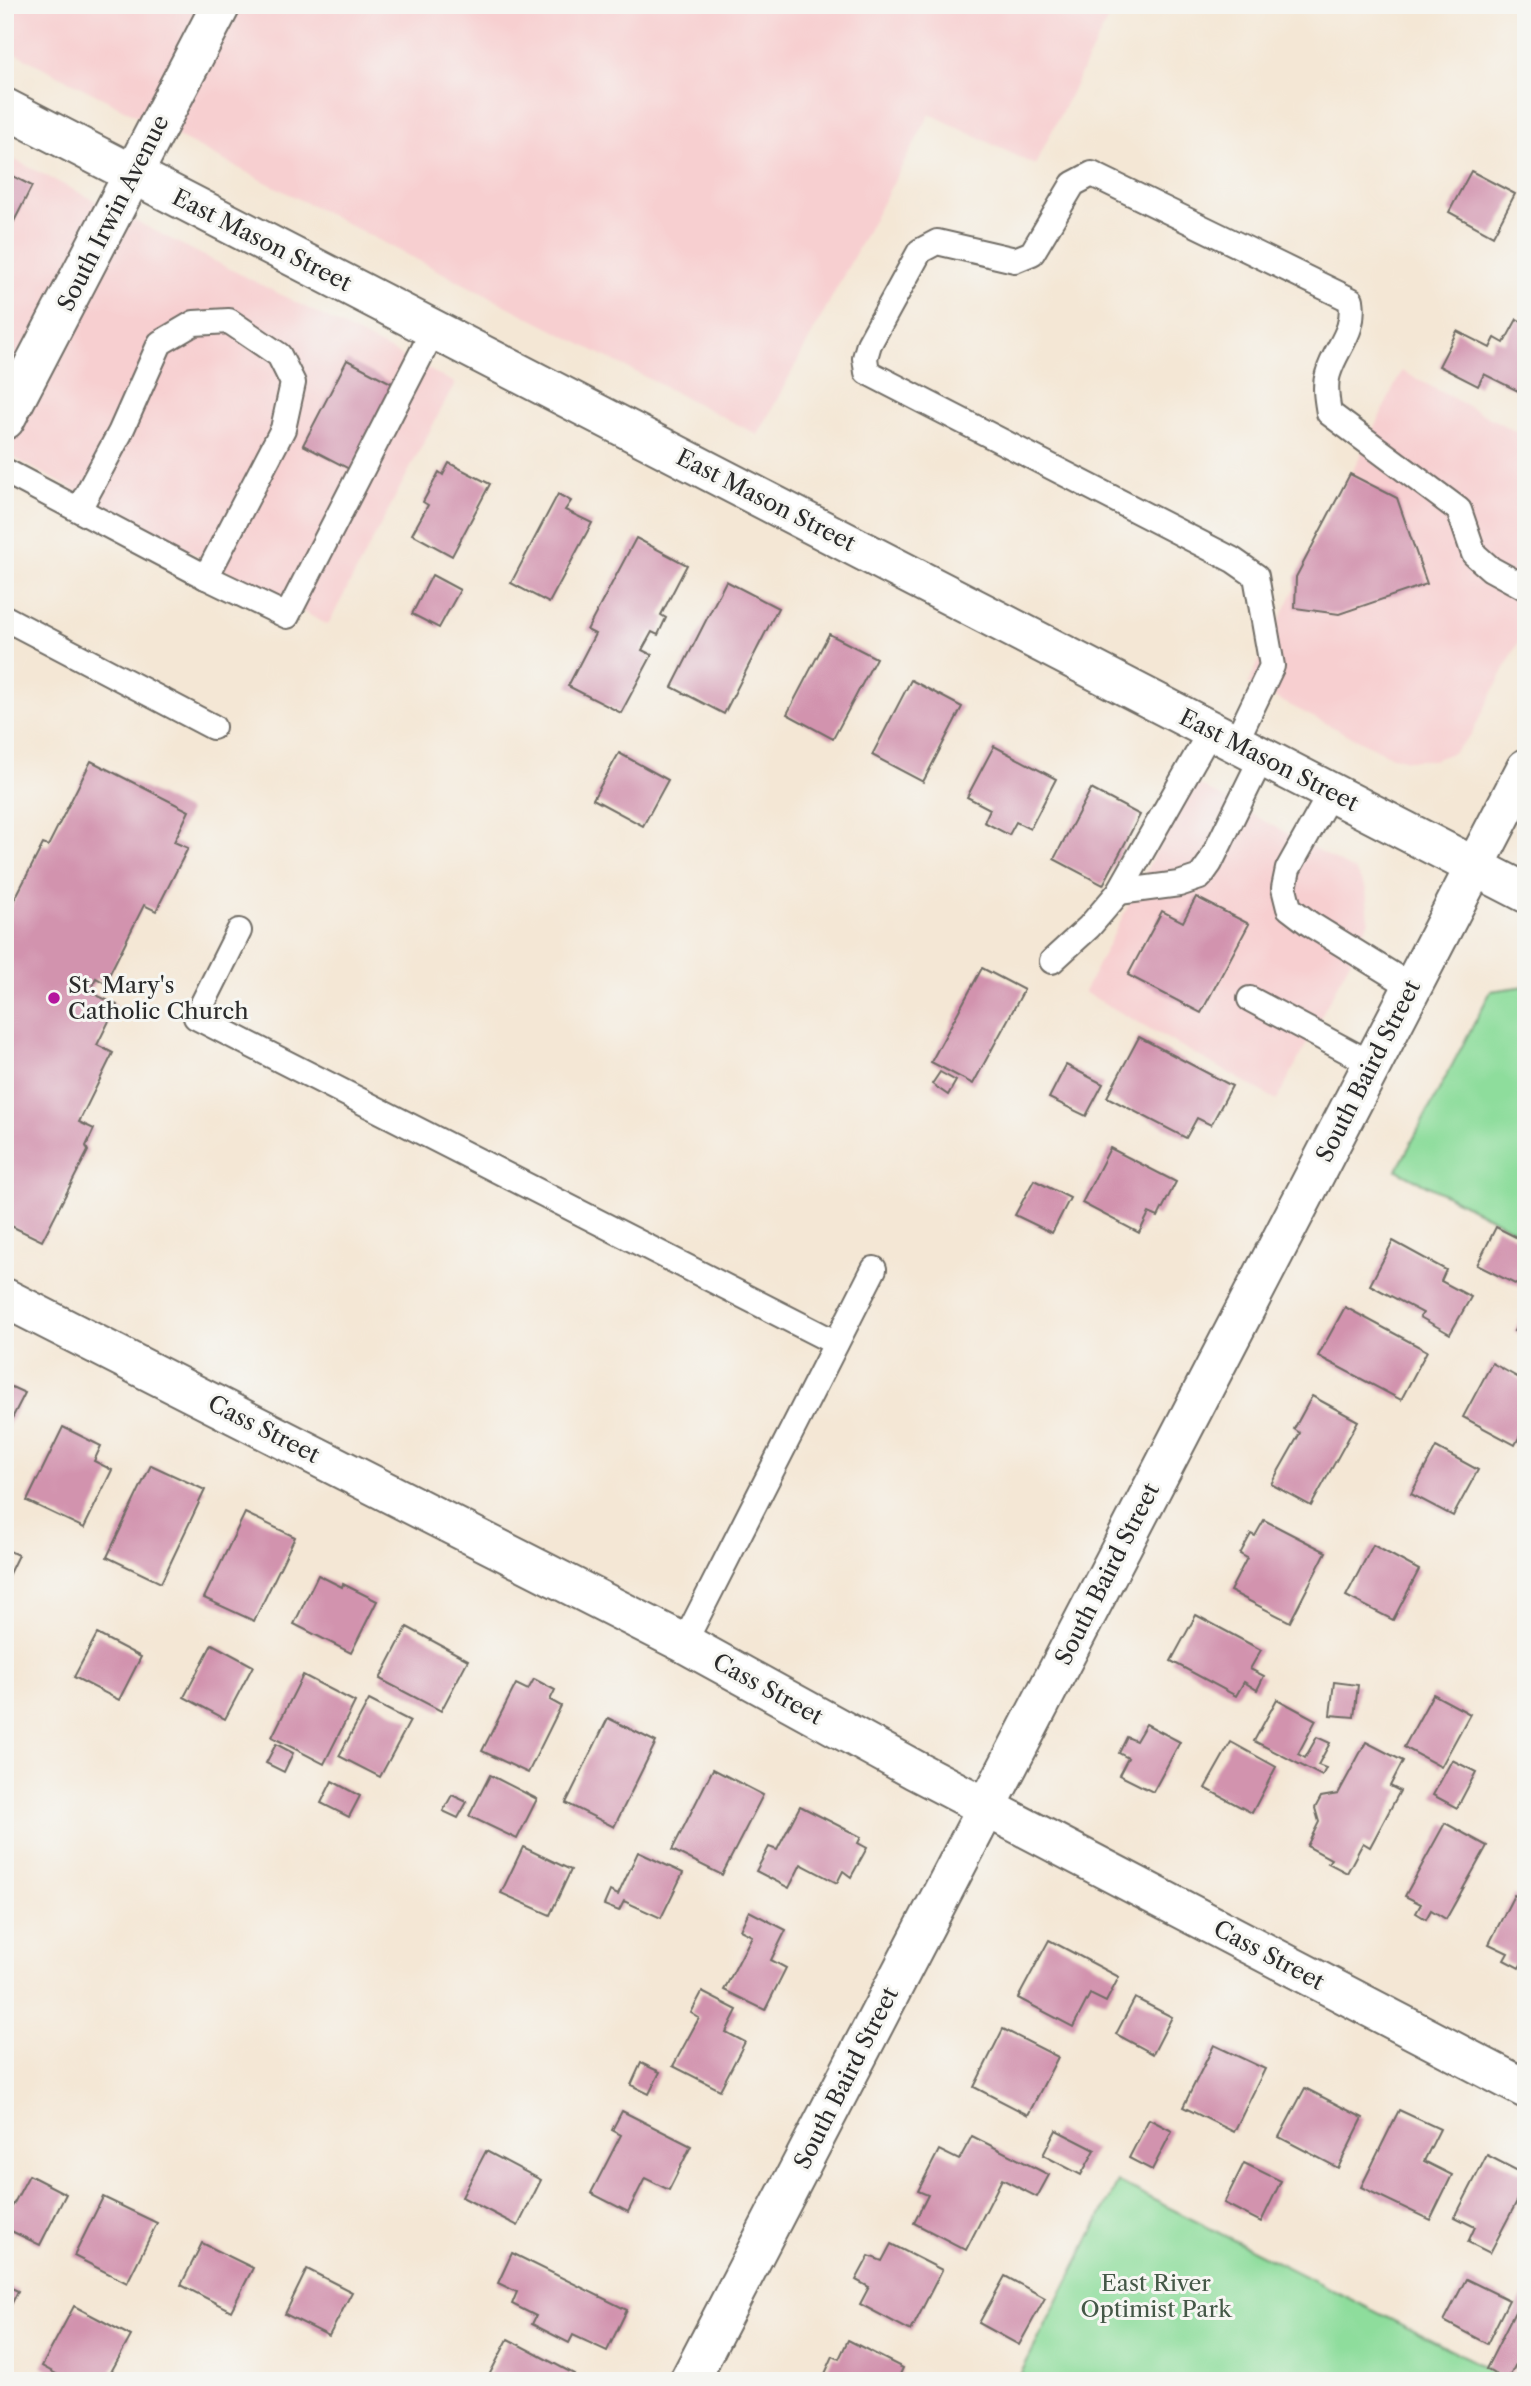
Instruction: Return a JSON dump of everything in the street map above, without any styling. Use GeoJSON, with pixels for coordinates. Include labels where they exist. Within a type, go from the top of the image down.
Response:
{"type":"FeatureCollection","features":[{"type":"Feature","properties":{"kind":"street","name":"South Irwin Avenue"},"geometry":{"type":"LineString","coordinates":[[5,420],[221,5]]}},
{"type":"Feature","properties":{"kind":"street","name":"East Mason Street"},"geometry":{"type":"LineString","coordinates":[[5,108],[1526,893]]}},
{"type":"Feature","properties":{"kind":"street","name":"South Baird Street"},"geometry":{"type":"LineString","coordinates":[[689,2381],[1526,768]]}},
{"type":"Feature","properties":{"kind":"street","name":"Cass Street"},"geometry":{"type":"LineString","coordinates":[[5,1298],[684,1643],[915,1770],[1526,2089]]}},
{"type":"Feature","properties":{"kind":"lane"},"geometry":{"type":"LineString","coordinates":[[1119,892],[1179,884],[1200,877],[1210,863],[1236,743],[1272,666],[1256,576],[1233,560],[867,372],[865,358],[869,344],[920,251],[937,242],[1015,260],[1032,253],[1073,184],[1092,174],[1351,300],[1353,315],[1350,329],[1327,374],[1329,413],[1459,510],[1474,554],[1491,569],[1526,588]]}},
{"type":"Feature","properties":{"kind":"lane"},"geometry":{"type":"LineString","coordinates":[[79,509],[120,433],[160,343],[194,323],[229,321],[279,355],[293,383],[283,429],[206,577]]}},
{"type":"Feature","properties":{"kind":"lane"},"geometry":{"type":"LineString","coordinates":[[5,471],[206,577],[287,616],[434,329]]}},
{"type":"Feature","properties":{"kind":"lane"},"geometry":{"type":"LineString","coordinates":[[5,618],[213,727]]}},
{"type":"Feature","properties":{"kind":"lane"},"geometry":{"type":"LineString","coordinates":[[1052,961],[1089,927],[1119,892],[1236,743]]}},
{"type":"Feature","properties":{"kind":"lane"},"geometry":{"type":"LineString","coordinates":[[1331,792],[1289,869],[1284,888],[1289,908],[1310,924],[1412,987]]}},
{"type":"Feature","properties":{"kind":"lane"},"geometry":{"type":"LineString","coordinates":[[239,931],[196,1017],[836,1343]]}},
{"type":"Feature","properties":{"kind":"lane"},"geometry":{"type":"LineString","coordinates":[[1250,999],[1372,1063]]}},
{"type":"Feature","properties":{"kind":"lane"},"geometry":{"type":"LineString","coordinates":[[684,1643],[874,1269]]}},
{"type":"Feature","properties":{"kind":"shaded area"},"geometry":{"type":"Polygon","coordinates":[[[5,5],[1115,5],[1035,165],[930,114],[758,435],[5,48],[5,5]]]}},
{"type":"Feature","properties":{"kind":"shaded area"},"geometry":{"type":"Polygon","coordinates":[[[5,155],[455,383],[328,625],[5,453],[5,155]]]}},
{"type":"Feature","properties":{"kind":"shaded area"},"geometry":{"type":"Polygon","coordinates":[[[1402,371],[1526,437],[1526,627],[1471,735],[1454,752],[1433,760],[1407,760],[1386,754],[1248,684],[1402,371]]]}},
{"type":"Feature","properties":{"kind":"shaded area"},"geometry":{"type":"Polygon","coordinates":[[[1192,781],[1355,871],[1366,889],[1369,920],[1361,940],[1277,1100],[1084,992],[1192,781]]]}},
{"type":"Feature","properties":{"kind":"green space"},"geometry":{"type":"Polygon","coordinates":[[[1526,986],[1526,1236],[1397,1170],[1491,991],[1526,986]]]}},
{"type":"Feature","properties":{"kind":"green space","name":"East River Optimist Park"},"geometry":{"type":"Polygon","coordinates":[[[1118,2182],[1513,2381],[1017,2381],[1118,2182]]]}},
{"type":"Feature","properties":{"kind":"building"},"geometry":{"type":"Polygon","coordinates":[[[1471,171],[1515,194],[1493,236],[1449,212],[1471,171]]]}},
{"type":"Feature","properties":{"kind":"building"},"geometry":{"type":"Polygon","coordinates":[[[5,172],[32,186],[5,239],[5,172]]]}},
{"type":"Feature","properties":{"kind":"building"},"geometry":{"type":"Polygon","coordinates":[[[1517,319],[1526,324],[1526,395],[1484,374],[1478,386],[1439,366],[1457,331],[1490,348],[1495,338],[1504,343],[1517,319]]]}},
{"type":"Feature","properties":{"kind":"building"},"geometry":{"type":"Polygon","coordinates":[[[347,360],[395,385],[351,470],[303,445],[347,360]]]}},
{"type":"Feature","properties":{"kind":"building"},"geometry":{"type":"Polygon","coordinates":[[[449,463],[490,484],[452,556],[412,534],[428,505],[423,502],[439,472],[443,475],[449,463]]]}},
{"type":"Feature","properties":{"kind":"building"},"geometry":{"type":"Polygon","coordinates":[[[1350,474],[1397,498],[1427,584],[1339,614],[1295,608],[1296,577],[1350,474]]]}},
{"type":"Feature","properties":{"kind":"building"},"geometry":{"type":"Polygon","coordinates":[[[558,494],[571,501],[565,510],[592,523],[549,603],[511,583],[558,494]]]}},
{"type":"Feature","properties":{"kind":"building"},"geometry":{"type":"Polygon","coordinates":[[[636,538],[687,565],[661,615],[666,618],[658,635],[652,632],[642,650],[652,655],[621,713],[568,686],[595,634],[587,630],[636,538]]]}},
{"type":"Feature","properties":{"kind":"building"},"geometry":{"type":"Polygon","coordinates":[[[432,575],[460,590],[439,628],[412,614],[432,575]]]}},
{"type":"Feature","properties":{"kind":"building"},"geometry":{"type":"Polygon","coordinates":[[[726,581],[778,608],[724,714],[672,687],[726,581]]]}},
{"type":"Feature","properties":{"kind":"building"},"geometry":{"type":"Polygon","coordinates":[[[829,634],[876,658],[833,739],[787,714],[829,634]]]}},
{"type":"Feature","properties":{"kind":"building"},"geometry":{"type":"Polygon","coordinates":[[[911,680],[962,707],[923,782],[872,755],[911,680]]]}},
{"type":"Feature","properties":{"kind":"building"},"geometry":{"type":"Polygon","coordinates":[[[994,746],[1056,779],[1030,829],[1016,822],[1009,835],[984,822],[990,809],[967,797],[994,746]]]}},
{"type":"Feature","properties":{"kind":"building"},"geometry":{"type":"Polygon","coordinates":[[[619,753],[668,780],[643,826],[593,799],[619,753]]]}},
{"type":"Feature","properties":{"kind":"building","name":"St. Mary's Catholic Church"},"geometry":{"type":"Polygon","coordinates":[[[91,761],[189,811],[174,842],[188,848],[156,911],[144,905],[105,983],[96,978],[90,992],[117,1005],[97,1045],[113,1053],[79,1122],[94,1129],[86,1146],[88,1151],[42,1241],[5,1223],[5,918],[43,844],[48,846],[91,761]]]}},
{"type":"Feature","properties":{"kind":"building"},"geometry":{"type":"Polygon","coordinates":[[[1091,789],[1140,815],[1103,885],[1054,859],[1091,789]]]}},
{"type":"Feature","properties":{"kind":"building"},"geometry":{"type":"Polygon","coordinates":[[[1196,897],[1249,924],[1201,1013],[1128,975],[1162,911],[1183,922],[1196,897]]]}},
{"type":"Feature","properties":{"kind":"building"},"geometry":{"type":"Polygon","coordinates":[[[982,968],[1024,990],[973,1084],[931,1062],[982,968]]]}},
{"type":"Feature","properties":{"kind":"building"},"geometry":{"type":"Polygon","coordinates":[[[1139,1037],[1232,1086],[1211,1125],[1197,1118],[1186,1138],[1107,1097],[1139,1037]]]}},
{"type":"Feature","properties":{"kind":"building"},"geometry":{"type":"Polygon","coordinates":[[[1066,1065],[1103,1084],[1086,1116],[1049,1098],[1066,1065]]]}},
{"type":"Feature","properties":{"kind":"building"},"geometry":{"type":"Polygon","coordinates":[[[940,1072],[956,1081],[948,1095],[932,1084],[940,1072]]]}},
{"type":"Feature","properties":{"kind":"building"},"geometry":{"type":"Polygon","coordinates":[[[1110,1148],[1176,1182],[1158,1217],[1149,1213],[1139,1233],[1082,1203],[1110,1148]]]}},
{"type":"Feature","properties":{"kind":"building"},"geometry":{"type":"Polygon","coordinates":[[[1034,1180],[1070,1198],[1052,1233],[1015,1215],[1034,1180]]]}},
{"type":"Feature","properties":{"kind":"building"},"geometry":{"type":"Polygon","coordinates":[[[1496,1227],[1526,1242],[1526,1279],[1521,1287],[1477,1265],[1496,1227]]]}},
{"type":"Feature","properties":{"kind":"building"},"geometry":{"type":"Polygon","coordinates":[[[1393,1241],[1446,1270],[1441,1281],[1471,1297],[1450,1334],[1420,1317],[1423,1313],[1370,1285],[1393,1241]]]}},
{"type":"Feature","properties":{"kind":"building"},"geometry":{"type":"Polygon","coordinates":[[[1345,1307],[1427,1351],[1401,1400],[1318,1356],[1345,1307]]]}},
{"type":"Feature","properties":{"kind":"building"},"geometry":{"type":"Polygon","coordinates":[[[1526,1309],[1526,1337],[1514,1331],[1526,1309]]]}},
{"type":"Feature","properties":{"kind":"building"},"geometry":{"type":"Polygon","coordinates":[[[1492,1363],[1526,1382],[1526,1424],[1515,1445],[1463,1417],[1492,1363]]]}},
{"type":"Feature","properties":{"kind":"building"},"geometry":{"type":"Polygon","coordinates":[[[5,1384],[25,1393],[5,1432],[5,1384]]]}},
{"type":"Feature","properties":{"kind":"building"},"geometry":{"type":"Polygon","coordinates":[[[1312,1396],[1358,1421],[1311,1506],[1271,1484],[1300,1433],[1294,1429],[1312,1396]]]}},
{"type":"Feature","properties":{"kind":"building"},"geometry":{"type":"Polygon","coordinates":[[[63,1427],[101,1446],[94,1461],[112,1470],[84,1528],[27,1501],[63,1427]]]}},
{"type":"Feature","properties":{"kind":"building"},"geometry":{"type":"Polygon","coordinates":[[[1436,1447],[1478,1470],[1453,1516],[1411,1494],[1436,1447]]]}},
{"type":"Feature","properties":{"kind":"building"},"geometry":{"type":"Polygon","coordinates":[[[151,1465],[205,1490],[161,1583],[107,1557],[151,1465]]]}},
{"type":"Feature","properties":{"kind":"building"},"geometry":{"type":"Polygon","coordinates":[[[245,1513],[295,1537],[254,1621],[204,1598],[245,1513]]]}},
{"type":"Feature","properties":{"kind":"building"},"geometry":{"type":"Polygon","coordinates":[[[1264,1520],[1326,1552],[1290,1622],[1230,1591],[1247,1558],[1240,1554],[1251,1534],[1255,1536],[1264,1520]]]}},
{"type":"Feature","properties":{"kind":"building"},"geometry":{"type":"Polygon","coordinates":[[[1373,1545],[1419,1570],[1393,1620],[1346,1596],[1373,1545]]]}},
{"type":"Feature","properties":{"kind":"building"},"geometry":{"type":"Polygon","coordinates":[[[5,1549],[18,1555],[5,1582],[5,1549]]]}},
{"type":"Feature","properties":{"kind":"building"},"geometry":{"type":"Polygon","coordinates":[[[318,1575],[377,1601],[351,1653],[294,1624],[318,1575]]]}},
{"type":"Feature","properties":{"kind":"building"},"geometry":{"type":"Polygon","coordinates":[[[1196,1615],[1261,1650],[1250,1669],[1264,1676],[1257,1690],[1244,1682],[1236,1696],[1171,1661],[1196,1615]]]}},
{"type":"Feature","properties":{"kind":"building"},"geometry":{"type":"Polygon","coordinates":[[[407,1627],[468,1660],[441,1711],[380,1679],[407,1627]]]}},
{"type":"Feature","properties":{"kind":"building"},"geometry":{"type":"Polygon","coordinates":[[[97,1634],[141,1657],[119,1700],[74,1677],[97,1634]]]}},
{"type":"Feature","properties":{"kind":"building"},"geometry":{"type":"Polygon","coordinates":[[[212,1644],[253,1666],[225,1719],[184,1697],[212,1644]]]}},
{"type":"Feature","properties":{"kind":"building"},"geometry":{"type":"Polygon","coordinates":[[[303,1675],[355,1702],[324,1764],[272,1737],[303,1675]]]}},
{"type":"Feature","properties":{"kind":"building"},"geometry":{"type":"Polygon","coordinates":[[[534,1679],[555,1690],[550,1700],[561,1706],[528,1773],[482,1751],[516,1684],[528,1690],[534,1679]]]}},
{"type":"Feature","properties":{"kind":"building"},"geometry":{"type":"Polygon","coordinates":[[[1334,1682],[1358,1685],[1354,1717],[1330,1715],[1334,1682]]]}},
{"type":"Feature","properties":{"kind":"building"},"geometry":{"type":"Polygon","coordinates":[[[1433,1694],[1470,1714],[1441,1767],[1404,1747],[1433,1694]]]}},
{"type":"Feature","properties":{"kind":"building"},"geometry":{"type":"Polygon","coordinates":[[[1277,1699],[1316,1720],[1298,1754],[1305,1758],[1317,1737],[1330,1743],[1318,1765],[1326,1768],[1322,1776],[1254,1741],[1277,1699]]]}},
{"type":"Feature","properties":{"kind":"building"},"geometry":{"type":"Polygon","coordinates":[[[369,1700],[410,1721],[380,1777],[339,1756],[369,1700]]]}},
{"type":"Feature","properties":{"kind":"building"},"geometry":{"type":"Polygon","coordinates":[[[608,1718],[656,1742],[614,1827],[566,1803],[608,1718]]]}},
{"type":"Feature","properties":{"kind":"building"},"geometry":{"type":"Polygon","coordinates":[[[1146,1724],[1180,1742],[1153,1792],[1119,1775],[1128,1758],[1119,1753],[1127,1737],[1136,1741],[1146,1724]]]}},
{"type":"Feature","properties":{"kind":"building"},"geometry":{"type":"Polygon","coordinates":[[[1231,1742],[1276,1767],[1252,1813],[1205,1788],[1231,1742]]]}},
{"type":"Feature","properties":{"kind":"building"},"geometry":{"type":"Polygon","coordinates":[[[1366,1742],[1403,1761],[1390,1786],[1400,1791],[1370,1847],[1363,1843],[1347,1873],[1328,1863],[1331,1859],[1307,1846],[1319,1822],[1315,1808],[1321,1797],[1338,1794],[1366,1742]]]}},
{"type":"Feature","properties":{"kind":"building"},"geometry":{"type":"Polygon","coordinates":[[[276,1744],[293,1753],[284,1772],[266,1763],[276,1744]]]}},
{"type":"Feature","properties":{"kind":"building"},"geometry":{"type":"Polygon","coordinates":[[[1452,1760],[1476,1772],[1457,1808],[1433,1795],[1452,1760]]]}},
{"type":"Feature","properties":{"kind":"building"},"geometry":{"type":"Polygon","coordinates":[[[713,1769],[763,1795],[722,1875],[672,1850],[713,1769]]]}},
{"type":"Feature","properties":{"kind":"building"},"geometry":{"type":"Polygon","coordinates":[[[490,1775],[537,1799],[517,1839],[469,1816],[490,1775]]]}},
{"type":"Feature","properties":{"kind":"building"},"geometry":{"type":"Polygon","coordinates":[[[332,1781],[360,1796],[349,1817],[321,1803],[332,1781]]]}},
{"type":"Feature","properties":{"kind":"building"},"geometry":{"type":"Polygon","coordinates":[[[452,1795],[467,1802],[458,1818],[443,1811],[452,1795]]]}},
{"type":"Feature","properties":{"kind":"building"},"geometry":{"type":"Polygon","coordinates":[[[800,1806],[861,1837],[858,1843],[867,1848],[851,1877],[843,1871],[837,1883],[801,1864],[789,1888],[756,1871],[769,1847],[777,1850],[800,1806]]]}},
{"type":"Feature","properties":{"kind":"building"},"geometry":{"type":"Polygon","coordinates":[[[1445,1823],[1487,1846],[1446,1919],[1431,1910],[1426,1919],[1416,1913],[1421,1904],[1405,1896],[1445,1823]]]}},
{"type":"Feature","properties":{"kind":"building"},"geometry":{"type":"Polygon","coordinates":[[[523,1847],[571,1870],[550,1915],[501,1893],[523,1847]]]}},
{"type":"Feature","properties":{"kind":"building"},"geometry":{"type":"Polygon","coordinates":[[[638,1852],[683,1873],[661,1918],[624,1901],[619,1911],[604,1905],[610,1891],[618,1895],[638,1852]]]}},
{"type":"Feature","properties":{"kind":"building"},"geometry":{"type":"Polygon","coordinates":[[[1514,1895],[1526,1901],[1526,1963],[1523,1961],[1519,1968],[1504,1960],[1508,1953],[1489,1944],[1514,1895]]]}},
{"type":"Feature","properties":{"kind":"building"},"geometry":{"type":"Polygon","coordinates":[[[749,1911],[786,1930],[771,1960],[786,1968],[765,2010],[724,1990],[752,1936],[740,1930],[749,1911]]]}},
{"type":"Feature","properties":{"kind":"building"},"geometry":{"type":"Polygon","coordinates":[[[1049,1940],[1119,1977],[1106,2002],[1090,1994],[1073,2027],[1018,1998],[1049,1940]]]}},
{"type":"Feature","properties":{"kind":"building"},"geometry":{"type":"Polygon","coordinates":[[[702,1992],[737,2010],[726,2032],[745,2042],[720,2090],[673,2066],[699,2018],[691,2013],[702,1992]]]}},
{"type":"Feature","properties":{"kind":"building"},"geometry":{"type":"Polygon","coordinates":[[[1135,1998],[1172,2017],[1153,2054],[1116,2034],[1135,1998]]]}},
{"type":"Feature","properties":{"kind":"building"},"geometry":{"type":"Polygon","coordinates":[[[1003,2029],[1058,2057],[1028,2115],[974,2087],[1003,2029]]]}},
{"type":"Feature","properties":{"kind":"building"},"geometry":{"type":"Polygon","coordinates":[[[1214,2045],[1265,2069],[1234,2132],[1183,2107],[1214,2045]]]}},
{"type":"Feature","properties":{"kind":"building"},"geometry":{"type":"Polygon","coordinates":[[[641,2063],[660,2072],[649,2094],[631,2085],[641,2063]]]}},
{"type":"Feature","properties":{"kind":"building"},"geometry":{"type":"Polygon","coordinates":[[[1305,2088],[1363,2118],[1338,2168],[1279,2137],[1305,2088]]]}},
{"type":"Feature","properties":{"kind":"building"},"geometry":{"type":"Polygon","coordinates":[[[1399,2110],[1440,2129],[1424,2161],[1452,2175],[1430,2220],[1361,2187],[1399,2110]]]}},
{"type":"Feature","properties":{"kind":"building"},"geometry":{"type":"Polygon","coordinates":[[[622,2111],[691,2146],[669,2190],[645,2178],[628,2212],[591,2193],[621,2135],[612,2130],[622,2111]]]}},
{"type":"Feature","properties":{"kind":"building"},"geometry":{"type":"Polygon","coordinates":[[[1149,2119],[1172,2131],[1152,2170],[1129,2158],[1149,2119]]]}},
{"type":"Feature","properties":{"kind":"building"},"geometry":{"type":"Polygon","coordinates":[[[1056,2130],[1095,2150],[1081,2175],[1043,2155],[1056,2130]]]}},
{"type":"Feature","properties":{"kind":"building"},"geometry":{"type":"Polygon","coordinates":[[[972,2136],[1049,2175],[1037,2197],[1002,2179],[966,2250],[914,2223],[928,2195],[918,2191],[939,2150],[959,2160],[972,2136]]]}},
{"type":"Feature","properties":{"kind":"building"},"geometry":{"type":"Polygon","coordinates":[[[486,2151],[541,2180],[518,2226],[462,2197],[486,2151]]]}},
{"type":"Feature","properties":{"kind":"building"},"geometry":{"type":"Polygon","coordinates":[[[1487,2155],[1526,2175],[1526,2184],[1490,2253],[1468,2242],[1475,2227],[1455,2217],[1487,2155]]]}},
{"type":"Feature","properties":{"kind":"building"},"geometry":{"type":"Polygon","coordinates":[[[1244,2163],[1281,2181],[1261,2222],[1224,2203],[1244,2163]]]}},
{"type":"Feature","properties":{"kind":"building"},"geometry":{"type":"Polygon","coordinates":[[[29,2175],[66,2194],[40,2245],[5,2228],[5,2220],[29,2175]]]}},
{"type":"Feature","properties":{"kind":"building"},"geometry":{"type":"Polygon","coordinates":[[[103,2197],[157,2223],[127,2283],[74,2256],[103,2197]]]}},
{"type":"Feature","properties":{"kind":"building"},"geometry":{"type":"Polygon","coordinates":[[[202,2243],[253,2268],[231,2311],[181,2285],[202,2243]]]}},
{"type":"Feature","properties":{"kind":"building"},"geometry":{"type":"Polygon","coordinates":[[[891,2244],[942,2270],[911,2331],[860,2304],[869,2287],[856,2280],[869,2256],[882,2261],[891,2244]]]}},
{"type":"Feature","properties":{"kind":"building"},"geometry":{"type":"Polygon","coordinates":[[[512,2253],[627,2310],[607,2351],[573,2335],[569,2343],[532,2324],[536,2316],[512,2304],[517,2292],[498,2283],[512,2253]]]}},
{"type":"Feature","properties":{"kind":"building"},"geometry":{"type":"Polygon","coordinates":[[[307,2269],[352,2292],[329,2336],[285,2314],[307,2269]]]}},
{"type":"Feature","properties":{"kind":"building"},"geometry":{"type":"Polygon","coordinates":[[[1005,2276],[1045,2298],[1019,2345],[979,2323],[1005,2276]]]}},
{"type":"Feature","properties":{"kind":"building"},"geometry":{"type":"Polygon","coordinates":[[[1466,2279],[1509,2300],[1487,2344],[1444,2321],[1466,2279]]]}},
{"type":"Feature","properties":{"kind":"building"},"geometry":{"type":"Polygon","coordinates":[[[5,2285],[18,2291],[5,2317],[5,2285]]]}},
{"type":"Feature","properties":{"kind":"building"},"geometry":{"type":"Polygon","coordinates":[[[1524,2294],[1526,2353],[1523,2351],[1507,2381],[1486,2369],[1524,2294]]]}},
{"type":"Feature","properties":{"kind":"building"},"geometry":{"type":"Polygon","coordinates":[[[74,2306],[131,2336],[106,2381],[69,2381],[42,2366],[74,2306]]]}},
{"type":"Feature","properties":{"kind":"building"},"geometry":{"type":"Polygon","coordinates":[[[508,2339],[574,2374],[571,2381],[486,2381],[508,2339]]]}},
{"type":"Feature","properties":{"kind":"building"},"geometry":{"type":"Polygon","coordinates":[[[848,2340],[903,2368],[897,2381],[827,2381],[823,2378],[833,2356],[839,2359],[848,2340]]]}},
{"type":"Feature","properties":{"kind":"place","name":"St. Mary's Catholic Church"},"geometry":{"type":"Point","coordinates":[54,998]}}]}
